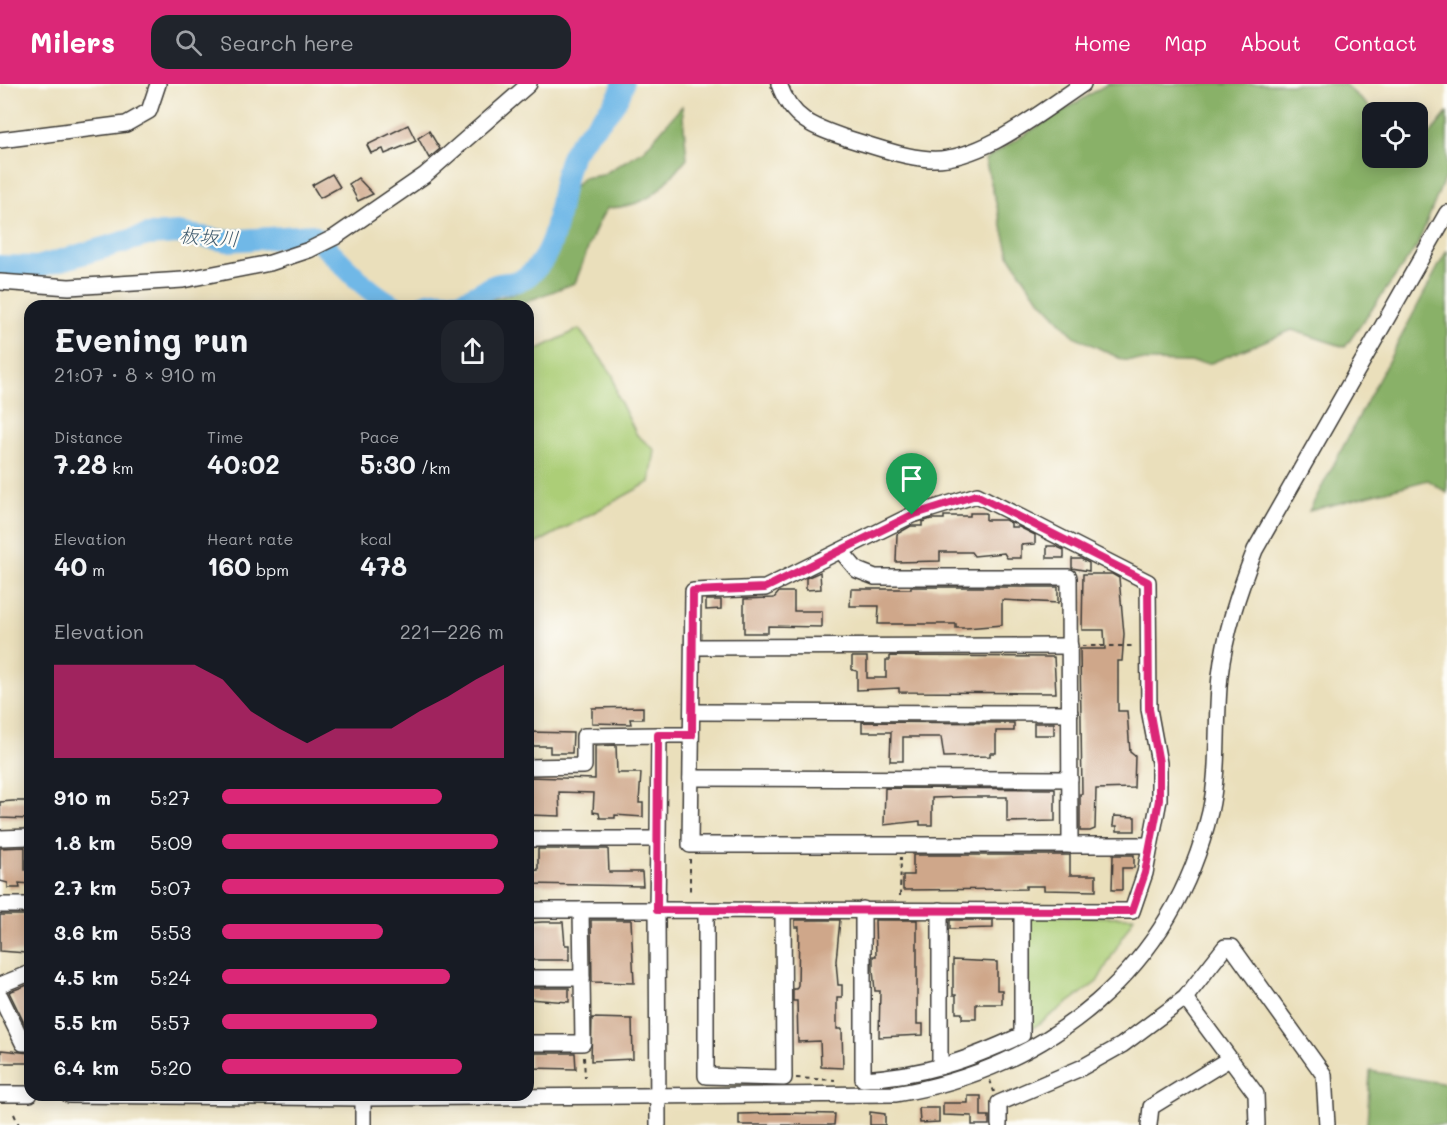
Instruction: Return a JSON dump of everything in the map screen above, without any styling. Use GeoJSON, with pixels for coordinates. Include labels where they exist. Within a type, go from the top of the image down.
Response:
{"type":"FeatureCollection","features":[{"type":"Feature","properties":{"kind":"street"},"geometry":{"type":"LineString","coordinates":[[0,140],[126,124],[149,111],[158,84]]}},
{"type":"Feature","properties":{"kind":"street"},"geometry":{"type":"LineString","coordinates":[[0,282],[69,287],[183,280],[270,263],[315,247],[335,237],[425,175],[529,84]]}},
{"type":"Feature","properties":{"kind":"street"},"geometry":{"type":"LineString","coordinates":[[779,84],[785,102],[805,122],[895,153],[930,159],[950,158],[968,153],[1004,136],[1083,84]]}},
{"type":"Feature","properties":{"kind":"street"},"geometry":{"type":"LineString","coordinates":[[534,1097],[865,1095],[905,1092],[958,1081],[1023,1054],[1060,1032],[1093,1007],[1121,979],[1167,917],[1198,850],[1215,781],[1218,702],[1224,652],[1235,603],[1255,550],[1447,213]]}},
{"type":"Feature","properties":{"kind":"street"},"geometry":{"type":"LineString","coordinates":[[534,910],[1132,911],[1145,873],[1159,800],[1159,763],[1149,709],[1148,582],[976,495],[912,515],[765,588],[693,591],[690,844],[1150,845]]}},
{"type":"Feature","properties":{"kind":"street"},"geometry":{"type":"LineString","coordinates":[[841,551],[857,570],[875,577],[1069,577],[1070,845]]}},
{"type":"Feature","properties":{"kind":"street"},"geometry":{"type":"LineString","coordinates":[[693,647],[1070,646]]}},
{"type":"Feature","properties":{"kind":"street"},"geometry":{"type":"LineString","coordinates":[[692,712],[1070,713]]}},
{"type":"Feature","properties":{"kind":"street"},"geometry":{"type":"LineString","coordinates":[[658,735],[658,1125]]}},
{"type":"Feature","properties":{"kind":"street"},"geometry":{"type":"LineString","coordinates":[[534,767],[584,766],[584,736],[692,735]]}},
{"type":"Feature","properties":{"kind":"street"},"geometry":{"type":"LineString","coordinates":[[691,778],[1070,779]]}},
{"type":"Feature","properties":{"kind":"street"},"geometry":{"type":"LineString","coordinates":[[0,838],[24,837]]}},
{"type":"Feature","properties":{"kind":"street"},"geometry":{"type":"LineString","coordinates":[[534,839],[658,839]]}},
{"type":"Feature","properties":{"kind":"street"},"geometry":{"type":"LineString","coordinates":[[0,904],[24,905]]}},
{"type":"Feature","properties":{"kind":"street"},"geometry":{"type":"LineString","coordinates":[[863,909],[863,1079],[906,1076],[940,1067],[990,1050],[1022,1035],[1022,910]]}},
{"type":"Feature","properties":{"kind":"street"},"geometry":{"type":"LineString","coordinates":[[534,1043],[583,1043],[581,910]]}},
{"type":"Feature","properties":{"kind":"street"},"geometry":{"type":"LineString","coordinates":[[706,910],[706,1076],[784,1078],[783,910]]}},
{"type":"Feature","properties":{"kind":"street"},"geometry":{"type":"LineString","coordinates":[[940,910],[940,1067]]}},
{"type":"Feature","properties":{"kind":"street"},"geometry":{"type":"LineString","coordinates":[[999,1125],[999,1103],[1081,1068],[1108,1053],[1185,998],[1225,947],[1232,947],[1324,1075],[1327,1125]]}},
{"type":"Feature","properties":{"kind":"street"},"geometry":{"type":"LineString","coordinates":[[0,985],[24,975]]}},
{"type":"Feature","properties":{"kind":"street"},"geometry":{"type":"LineString","coordinates":[[534,978],[582,978]]}},
{"type":"Feature","properties":{"kind":"street"},"geometry":{"type":"LineString","coordinates":[[0,996],[24,1043]]}},
{"type":"Feature","properties":{"kind":"street"},"geometry":{"type":"LineString","coordinates":[[1185,998],[1256,1094],[1257,1125]]}},
{"type":"Feature","properties":{"kind":"street"},"geometry":{"type":"LineString","coordinates":[[1149,1125],[1151,1107],[1229,1059]]}},
{"type":"Feature","properties":{"kind":"street"},"geometry":{"type":"LineString","coordinates":[[0,1094],[24,1095]]}},
{"type":"Feature","properties":{"kind":"street"},"geometry":{"type":"LineString","coordinates":[[363,1101],[363,1125]]}},
{"type":"Feature","properties":{"kind":"path"},"geometry":{"type":"LineString","coordinates":[[1070,646],[1148,646]]}},
{"type":"Feature","properties":{"kind":"path"},"geometry":{"type":"LineString","coordinates":[[690,844],[690,910]]}},
{"type":"Feature","properties":{"kind":"path"},"geometry":{"type":"LineString","coordinates":[[900,909],[901,845]]}},
{"type":"Feature","properties":{"kind":"path"},"geometry":{"type":"LineString","coordinates":[[583,1043],[585,1078]]}},
{"type":"Feature","properties":{"kind":"path"},"geometry":{"type":"LineString","coordinates":[[784,1078],[838,1080]]}},
{"type":"Feature","properties":{"kind":"path"},"geometry":{"type":"LineString","coordinates":[[14,1114],[19,1125]]}},
{"type":"Feature","properties":{"kind":"green space"},"geometry":{"type":"Polygon","coordinates":[[[1107,84],[1344,84],[1364,102],[1362,102],[1362,168],[1428,168],[1428,137],[1447,113],[1447,172],[1417,246],[1345,347],[1292,330],[1211,363],[1123,360],[1074,336],[1033,292],[1009,255],[985,159],[1107,84]]]}},
{"type":"Feature","properties":{"kind":"green space"},"geometry":{"type":"Polygon","coordinates":[[[682,106],[687,158],[662,187],[645,200],[622,207],[608,208],[594,232],[575,283],[531,300],[490,300],[515,293],[545,273],[571,191],[582,178],[602,175],[644,150],[682,106]]]}},
{"type":"Feature","properties":{"kind":"green space"},"geometry":{"type":"Polygon","coordinates":[[[1447,250],[1447,493],[1428,480],[1309,511],[1447,250]]]}},
{"type":"Feature","properties":{"kind":"green space"},"geometry":{"type":"Polygon","coordinates":[[[579,329],[613,375],[617,395],[637,435],[655,450],[650,482],[534,545],[534,351],[579,329]]]}},
{"type":"Feature","properties":{"kind":"green space"},"geometry":{"type":"Polygon","coordinates":[[[1033,916],[1134,917],[1097,982],[1030,1030],[1025,923],[1033,916]]]}},
{"type":"Feature","properties":{"kind":"green space"},"geometry":{"type":"Polygon","coordinates":[[[1370,1071],[1447,1084],[1447,1125],[1367,1125],[1370,1071]]]}},
{"type":"Feature","properties":{"kind":"building"},"geometry":{"type":"Polygon","coordinates":[[[408,125],[416,141],[385,154],[383,149],[371,153],[367,145],[408,125]]]}},
{"type":"Feature","properties":{"kind":"building"},"geometry":{"type":"Polygon","coordinates":[[[429,131],[440,149],[429,158],[418,138],[429,131]]]}},
{"type":"Feature","properties":{"kind":"building"},"geometry":{"type":"Polygon","coordinates":[[[332,174],[340,187],[320,198],[312,185],[332,174]]]}},
{"type":"Feature","properties":{"kind":"building"},"geometry":{"type":"Polygon","coordinates":[[[358,178],[373,194],[358,201],[349,184],[358,178]]]}},
{"type":"Feature","properties":{"kind":"building"},"geometry":{"type":"Polygon","coordinates":[[[970,513],[986,513],[986,520],[1005,520],[1011,523],[1011,527],[1019,527],[1035,535],[1035,544],[1021,545],[1021,558],[1007,558],[1004,553],[974,556],[971,552],[940,552],[940,561],[896,562],[897,534],[911,526],[922,526],[922,522],[931,519],[944,519],[944,516],[970,516],[970,513]]]}},
{"type":"Feature","properties":{"kind":"building"},"geometry":{"type":"Polygon","coordinates":[[[1047,546],[1055,546],[1064,550],[1064,558],[1047,558],[1047,546]]]}},
{"type":"Feature","properties":{"kind":"building"},"geometry":{"type":"Polygon","coordinates":[[[1072,559],[1081,559],[1089,563],[1089,571],[1072,568],[1072,559]]]}},
{"type":"Feature","properties":{"kind":"building"},"geometry":{"type":"Polygon","coordinates":[[[820,572],[821,589],[806,590],[806,578],[820,572]]]}},
{"type":"Feature","properties":{"kind":"building"},"geometry":{"type":"Polygon","coordinates":[[[1083,574],[1112,574],[1119,578],[1124,634],[1122,661],[1118,661],[1118,711],[1127,711],[1130,752],[1135,756],[1134,788],[1096,789],[1095,829],[1090,831],[1080,831],[1080,794],[1082,794],[1080,649],[1105,649],[1104,630],[1082,630],[1083,574]]]}},
{"type":"Feature","properties":{"kind":"building"},"geometry":{"type":"Polygon","coordinates":[[[911,587],[1058,587],[1058,603],[1002,600],[1002,625],[966,628],[956,628],[956,624],[878,624],[879,606],[850,606],[851,589],[911,589],[911,587]]]}},
{"type":"Feature","properties":{"kind":"building"},"geometry":{"type":"Polygon","coordinates":[[[779,592],[794,592],[794,611],[822,611],[822,627],[768,626],[768,633],[744,633],[744,599],[774,598],[779,592]]]}},
{"type":"Feature","properties":{"kind":"building"},"geometry":{"type":"Polygon","coordinates":[[[706,600],[721,600],[721,609],[706,610],[706,600]]]}},
{"type":"Feature","properties":{"kind":"building"},"geometry":{"type":"Polygon","coordinates":[[[890,656],[1054,657],[1056,693],[899,692],[899,688],[857,690],[857,671],[852,670],[852,657],[867,657],[867,678],[886,678],[886,660],[890,660],[890,656]]]}},
{"type":"Feature","properties":{"kind":"building"},"geometry":{"type":"Polygon","coordinates":[[[643,707],[643,719],[630,719],[631,724],[592,723],[592,708],[643,707]]]}},
{"type":"Feature","properties":{"kind":"building"},"geometry":{"type":"Polygon","coordinates":[[[862,722],[1014,723],[1014,731],[996,731],[996,753],[990,753],[990,756],[944,757],[941,737],[903,737],[903,761],[890,761],[891,732],[862,732],[862,722]]]}},
{"type":"Feature","properties":{"kind":"building"},"geometry":{"type":"Polygon","coordinates":[[[1034,723],[1054,723],[1054,735],[1034,735],[1034,723]]]}},
{"type":"Feature","properties":{"kind":"building"},"geometry":{"type":"Polygon","coordinates":[[[534,732],[573,733],[572,753],[550,753],[550,746],[534,746],[534,732]]]}},
{"type":"Feature","properties":{"kind":"building"},"geometry":{"type":"Polygon","coordinates":[[[616,745],[617,773],[641,773],[639,803],[643,803],[643,817],[615,815],[615,818],[600,818],[599,813],[593,812],[594,793],[559,792],[560,816],[534,815],[534,777],[595,779],[595,746],[616,745]]]}},
{"type":"Feature","properties":{"kind":"building"},"geometry":{"type":"Polygon","coordinates":[[[885,788],[1055,789],[1055,821],[1007,822],[1007,797],[963,797],[932,798],[932,825],[920,825],[920,821],[884,825],[885,788]]]}},
{"type":"Feature","properties":{"kind":"building"},"geometry":{"type":"Polygon","coordinates":[[[24,801],[24,819],[0,818],[0,802],[24,801]]]}},
{"type":"Feature","properties":{"kind":"building"},"geometry":{"type":"Polygon","coordinates":[[[1114,816],[1135,817],[1135,831],[1117,831],[1117,826],[1113,826],[1114,816]]]}},
{"type":"Feature","properties":{"kind":"building"},"geometry":{"type":"Polygon","coordinates":[[[24,847],[24,883],[19,883],[20,888],[8,888],[8,883],[0,881],[0,848],[24,847]]]}},
{"type":"Feature","properties":{"kind":"building"},"geometry":{"type":"Polygon","coordinates":[[[538,849],[608,849],[609,872],[642,872],[643,886],[534,884],[534,870],[538,870],[538,849]]]}},
{"type":"Feature","properties":{"kind":"building"},"geometry":{"type":"Polygon","coordinates":[[[913,855],[1070,855],[1070,875],[1096,875],[1096,891],[1044,890],[1044,886],[1026,886],[1026,889],[903,890],[903,875],[913,875],[913,855]]]}},
{"type":"Feature","properties":{"kind":"building"},"geometry":{"type":"Polygon","coordinates":[[[1113,855],[1134,855],[1134,868],[1122,868],[1122,890],[1112,890],[1113,855]]]}},
{"type":"Feature","properties":{"kind":"building"},"geometry":{"type":"Polygon","coordinates":[[[0,915],[24,915],[24,953],[0,951],[0,915]]]}},
{"type":"Feature","properties":{"kind":"building"},"geometry":{"type":"Polygon","coordinates":[[[591,920],[631,920],[634,983],[592,982],[591,920]]]}},
{"type":"Feature","properties":{"kind":"building"},"geometry":{"type":"Polygon","coordinates":[[[795,920],[840,920],[836,961],[838,985],[842,985],[842,997],[837,997],[837,1029],[842,1029],[843,1068],[821,1067],[820,1041],[798,1042],[797,1001],[793,1001],[793,989],[796,989],[798,985],[799,927],[795,927],[795,920]]]}},
{"type":"Feature","properties":{"kind":"building"},"geometry":{"type":"Polygon","coordinates":[[[875,920],[917,920],[917,1024],[923,1024],[923,1035],[879,1037],[880,991],[875,991],[873,970],[873,956],[876,956],[875,920]]]}},
{"type":"Feature","properties":{"kind":"building"},"geometry":{"type":"Polygon","coordinates":[[[950,920],[993,920],[993,928],[950,929],[950,920]]]}},
{"type":"Feature","properties":{"kind":"building"},"geometry":{"type":"Polygon","coordinates":[[[563,922],[565,945],[569,945],[569,960],[534,960],[534,923],[563,922]]]}},
{"type":"Feature","properties":{"kind":"building"},"geometry":{"type":"Polygon","coordinates":[[[953,960],[997,962],[997,990],[1002,990],[1002,1004],[976,1004],[976,1019],[962,1019],[962,1013],[956,1013],[956,995],[953,995],[953,960]]]}},
{"type":"Feature","properties":{"kind":"building"},"geometry":{"type":"Polygon","coordinates":[[[24,986],[24,1023],[9,992],[24,986]]]}},
{"type":"Feature","properties":{"kind":"building"},"geometry":{"type":"Polygon","coordinates":[[[534,988],[569,988],[569,1002],[534,999],[534,988]]]}},
{"type":"Feature","properties":{"kind":"building"},"geometry":{"type":"Polygon","coordinates":[[[592,1018],[632,1019],[633,1059],[591,1061],[592,1018]]]}},
{"type":"Feature","properties":{"kind":"building"},"geometry":{"type":"Polygon","coordinates":[[[1,1050],[24,1052],[24,1063],[1,1063],[1,1050]]]}},
{"type":"Feature","properties":{"kind":"building"},"geometry":{"type":"Polygon","coordinates":[[[534,1053],[575,1053],[576,1069],[534,1068],[534,1053]]]}},
{"type":"Feature","properties":{"kind":"building"},"geometry":{"type":"Polygon","coordinates":[[[968,1096],[981,1096],[981,1116],[989,1116],[989,1125],[972,1125],[972,1116],[943,1115],[943,1103],[968,1103],[968,1096]]]}},
{"type":"Feature","properties":{"kind":"building"},"geometry":{"type":"Polygon","coordinates":[[[919,1108],[939,1108],[939,1122],[920,1123],[919,1108]]]}},
{"type":"Feature","properties":{"kind":"building"},"geometry":{"type":"Polygon","coordinates":[[[870,1112],[885,1114],[885,1125],[870,1125],[870,1112]]]}},
{"type":"Feature","properties":{"kind":"building"},"geometry":{"type":"Polygon","coordinates":[[[739,1114],[835,1114],[834,1125],[739,1125],[739,1114]]]}},
{"type":"Feature","properties":{"kind":"waterway","name":"板坂川"},"geometry":{"type":"LineString","coordinates":[[466,300],[496,285],[520,281],[536,269],[545,257],[556,227],[569,163],[581,142],[613,105],[623,84]]}},
{"type":"Feature","properties":{"kind":"waterway","name":"板坂川"},"geometry":{"type":"LineString","coordinates":[[0,266],[37,267],[148,235],[178,233],[227,241],[312,235],[361,282],[385,300]]}},
{"type":"Feature","properties":{"kind":"route"},"geometry":{"type":"LineString","coordinates":[[976,495],[1148,582],[1149,709],[1159,763],[1159,800],[1145,873],[1132,911],[657,910],[658,735],[692,735],[693,591],[765,588],[912,515],[976,495]]}}]}
